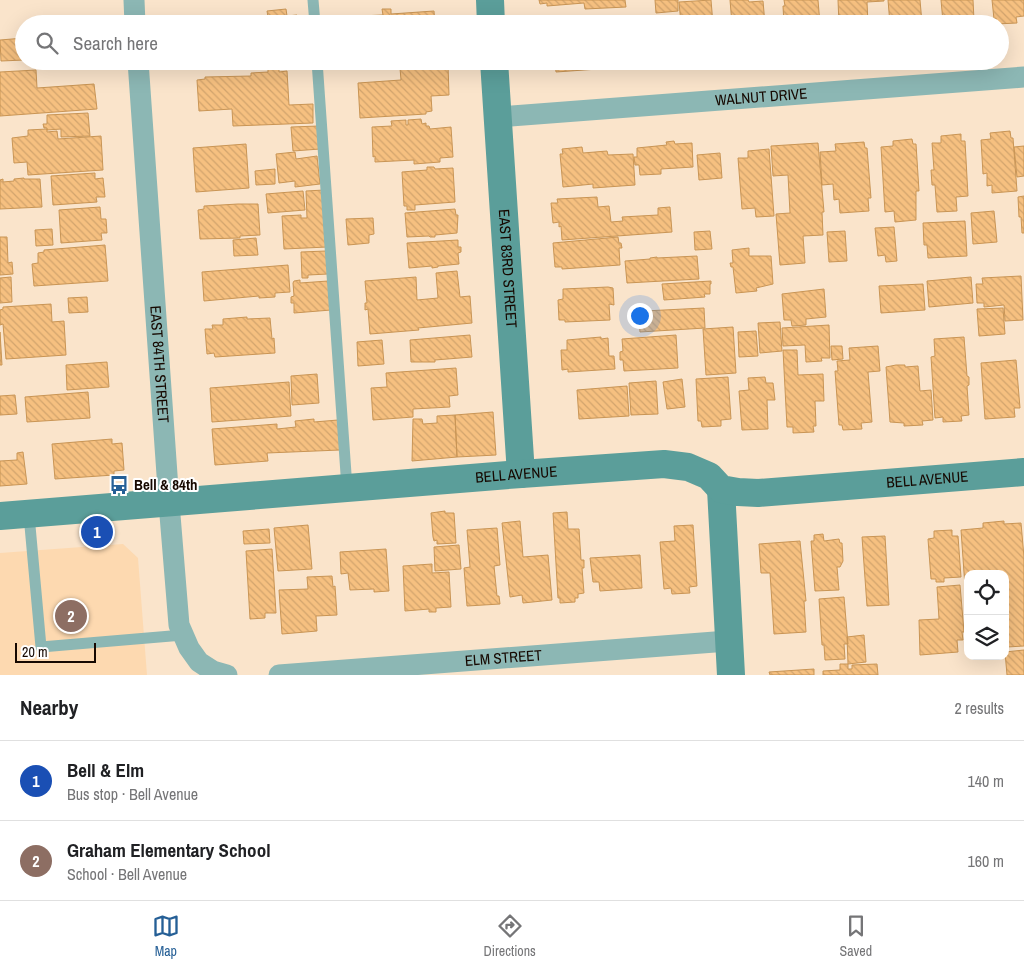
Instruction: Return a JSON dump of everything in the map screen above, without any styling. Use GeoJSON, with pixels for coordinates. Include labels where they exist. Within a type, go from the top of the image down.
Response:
{"type":"FeatureCollection","features":[{"type":"Feature","properties":{"kind":"street"},"geometry":{"type":"LineString","coordinates":[[134,0],[135,15]]}},
{"type":"Feature","properties":{"kind":"street"},"geometry":{"type":"LineString","coordinates":[[490,0],[491,15]]}},
{"type":"Feature","properties":{"kind":"street","name":"EAST 84TH STREET"},"geometry":{"type":"LineString","coordinates":[[139,70],[179,625],[189,648],[199,662],[213,671],[227,675]]}},
{"type":"Feature","properties":{"kind":"street","name":"EAST 83RD STREET"},"geometry":{"type":"LineString","coordinates":[[495,70],[520,474]]}},
{"type":"Feature","properties":{"kind":"street","name":"WALNUT DRIVE"},"geometry":{"type":"LineString","coordinates":[[498,117],[1024,77]]}},
{"type":"Feature","properties":{"kind":"street","name":"BELL AVENUE"},"geometry":{"type":"LineString","coordinates":[[0,516],[664,464],[688,467],[709,476],[721,489],[758,493],[1024,472]]}},
{"type":"Feature","properties":{"kind":"street"},"geometry":{"type":"LineString","coordinates":[[721,489],[731,675]]}},
{"type":"Feature","properties":{"kind":"street","name":"ELM STREET"},"geometry":{"type":"LineString","coordinates":[[279,675],[728,641]]}},
{"type":"Feature","properties":{"kind":"lane"},"geometry":{"type":"LineString","coordinates":[[313,0],[314,15]]}},
{"type":"Feature","properties":{"kind":"lane"},"geometry":{"type":"LineString","coordinates":[[318,70],[348,488]]}},
{"type":"Feature","properties":{"kind":"lane"},"geometry":{"type":"LineString","coordinates":[[29,515],[41,647],[183,635]]}},
{"type":"Feature","properties":{"kind":"shaded area"},"geometry":{"type":"Polygon","coordinates":[[[123,544],[138,558],[147,675],[0,675],[0,553],[123,544]]]}},
{"type":"Feature","properties":{"kind":"building"},"geometry":{"type":"Polygon","coordinates":[[[539,0],[625,0],[626,7],[585,9],[584,3],[547,6],[547,3],[540,4],[539,0]]]}},
{"type":"Feature","properties":{"kind":"building"},"geometry":{"type":"Polygon","coordinates":[[[655,0],[678,0],[678,11],[656,13],[655,0]]]}},
{"type":"Feature","properties":{"kind":"building"},"geometry":{"type":"Polygon","coordinates":[[[711,0],[712,15],[680,15],[679,2],[711,0]]]}},
{"type":"Feature","properties":{"kind":"building"},"geometry":{"type":"Polygon","coordinates":[[[730,0],[763,1],[764,15],[731,15],[730,0]]]}},
{"type":"Feature","properties":{"kind":"building"},"geometry":{"type":"Polygon","coordinates":[[[784,0],[818,0],[819,15],[784,15],[783,6],[785,6],[784,0]]]}},
{"type":"Feature","properties":{"kind":"building"},"geometry":{"type":"Polygon","coordinates":[[[838,0],[884,0],[867,2],[868,15],[839,15],[838,0]]]}},
{"type":"Feature","properties":{"kind":"building"},"geometry":{"type":"Polygon","coordinates":[[[888,0],[920,0],[921,15],[889,15],[888,0]]]}},
{"type":"Feature","properties":{"kind":"building"},"geometry":{"type":"Polygon","coordinates":[[[941,0],[973,0],[974,15],[942,15],[941,0]]]}},
{"type":"Feature","properties":{"kind":"building"},"geometry":{"type":"Polygon","coordinates":[[[992,0],[1024,0],[1024,16],[1016,17],[1017,23],[1009,23],[1009,15],[994,15],[992,0]]]}},
{"type":"Feature","properties":{"kind":"building"},"geometry":{"type":"Polygon","coordinates":[[[286,9],[287,15],[268,15],[267,11],[286,9]]]}},
{"type":"Feature","properties":{"kind":"building"},"geometry":{"type":"Polygon","coordinates":[[[382,9],[391,9],[391,14],[434,11],[434,15],[383,15],[382,9]]]}},
{"type":"Feature","properties":{"kind":"building"},"geometry":{"type":"Polygon","coordinates":[[[15,39],[15,60],[1,61],[0,40],[15,39]]]}},
{"type":"Feature","properties":{"kind":"building"},"geometry":{"type":"Polygon","coordinates":[[[36,70],[37,88],[94,84],[97,109],[0,116],[0,72],[36,70]]]}},
{"type":"Feature","properties":{"kind":"building"},"geometry":{"type":"Polygon","coordinates":[[[268,70],[287,71],[289,105],[313,104],[313,123],[233,126],[232,109],[199,111],[197,80],[205,79],[205,77],[251,76],[251,73],[268,72],[268,70]]]}},
{"type":"Feature","properties":{"kind":"building"},"geometry":{"type":"Polygon","coordinates":[[[400,70],[448,70],[449,95],[431,96],[432,111],[426,112],[426,114],[360,118],[358,83],[401,80],[400,70]]]}},
{"type":"Feature","properties":{"kind":"building"},"geometry":{"type":"Polygon","coordinates":[[[556,70],[584,70],[556,72],[556,70]]]}},
{"type":"Feature","properties":{"kind":"building"},"geometry":{"type":"Polygon","coordinates":[[[88,113],[90,136],[61,137],[61,129],[47,130],[47,128],[44,128],[43,124],[47,124],[47,115],[88,113]]]}},
{"type":"Feature","properties":{"kind":"building"},"geometry":{"type":"Polygon","coordinates":[[[421,119],[422,124],[426,123],[426,126],[429,126],[430,129],[451,127],[453,157],[440,158],[440,162],[414,164],[414,160],[375,162],[375,156],[373,157],[372,127],[392,126],[391,121],[406,120],[406,125],[408,125],[408,120],[421,119]]]}},
{"type":"Feature","properties":{"kind":"building"},"geometry":{"type":"Polygon","coordinates":[[[319,126],[320,149],[293,151],[291,127],[319,126]]]}},
{"type":"Feature","properties":{"kind":"building"},"geometry":{"type":"Polygon","coordinates":[[[47,129],[47,132],[57,131],[58,139],[101,136],[103,170],[28,175],[27,162],[14,163],[12,138],[28,136],[28,130],[47,129]]]}},
{"type":"Feature","properties":{"kind":"building"},"geometry":{"type":"Polygon","coordinates":[[[1010,131],[1011,138],[1013,138],[1017,191],[992,193],[992,185],[987,186],[987,173],[983,174],[981,140],[991,139],[990,133],[1010,131]]]}},
{"type":"Feature","properties":{"kind":"building"},"geometry":{"type":"Polygon","coordinates":[[[961,134],[961,141],[965,141],[968,196],[956,197],[957,211],[937,212],[935,185],[932,185],[931,170],[934,170],[932,143],[941,143],[941,136],[961,134]]]}},
{"type":"Feature","properties":{"kind":"building"},"geometry":{"type":"Polygon","coordinates":[[[912,139],[913,144],[916,144],[919,191],[916,191],[916,220],[895,222],[894,211],[885,212],[881,147],[893,146],[893,141],[912,139]]]}},
{"type":"Feature","properties":{"kind":"building"},"geometry":{"type":"Polygon","coordinates":[[[674,141],[675,144],[692,143],[693,167],[661,169],[661,174],[640,175],[639,165],[635,165],[634,157],[637,157],[637,148],[667,145],[666,142],[674,141]]]}},
{"type":"Feature","properties":{"kind":"building"},"geometry":{"type":"Polygon","coordinates":[[[864,142],[865,148],[867,148],[871,198],[868,198],[869,211],[840,213],[839,199],[834,200],[833,184],[822,185],[820,152],[836,151],[835,144],[864,142]]]}},
{"type":"Feature","properties":{"kind":"building"},"geometry":{"type":"Polygon","coordinates":[[[818,143],[824,212],[822,212],[823,235],[803,236],[805,263],[780,265],[776,214],[790,213],[788,175],[773,176],[771,146],[818,143]]]}},
{"type":"Feature","properties":{"kind":"building"},"geometry":{"type":"Polygon","coordinates":[[[246,144],[249,188],[196,192],[193,148],[246,144]]]}},
{"type":"Feature","properties":{"kind":"building"},"geometry":{"type":"Polygon","coordinates":[[[1024,146],[1024,176],[1017,177],[1014,147],[1024,146]]]}},
{"type":"Feature","properties":{"kind":"building"},"geometry":{"type":"Polygon","coordinates":[[[582,147],[583,153],[607,151],[608,155],[633,154],[635,185],[593,188],[593,184],[563,187],[560,154],[563,154],[562,149],[582,147]]]}},
{"type":"Feature","properties":{"kind":"building"},"geometry":{"type":"Polygon","coordinates":[[[769,149],[774,216],[756,217],[755,208],[742,209],[738,158],[748,158],[748,151],[769,149]]]}},
{"type":"Feature","properties":{"kind":"building"},"geometry":{"type":"Polygon","coordinates":[[[295,152],[296,159],[317,156],[320,184],[295,187],[295,181],[279,183],[276,154],[295,152]]]}},
{"type":"Feature","properties":{"kind":"building"},"geometry":{"type":"Polygon","coordinates":[[[720,153],[722,178],[699,180],[697,155],[720,153]]]}},
{"type":"Feature","properties":{"kind":"building"},"geometry":{"type":"Polygon","coordinates":[[[427,167],[434,167],[435,169],[453,168],[455,202],[415,205],[415,210],[407,210],[407,206],[404,206],[402,172],[427,170],[427,167]]]}},
{"type":"Feature","properties":{"kind":"building"},"geometry":{"type":"Polygon","coordinates":[[[275,169],[275,184],[256,185],[255,171],[275,169]]]}},
{"type":"Feature","properties":{"kind":"building"},"geometry":{"type":"Polygon","coordinates":[[[95,173],[95,179],[103,178],[105,197],[96,197],[97,202],[53,205],[51,176],[95,173]]]}},
{"type":"Feature","properties":{"kind":"building"},"geometry":{"type":"Polygon","coordinates":[[[24,178],[40,179],[42,207],[0,209],[0,180],[3,179],[3,182],[24,178]]]}},
{"type":"Feature","properties":{"kind":"building"},"geometry":{"type":"Polygon","coordinates":[[[324,190],[327,247],[284,249],[282,216],[301,215],[301,218],[307,218],[306,191],[324,190]]]}},
{"type":"Feature","properties":{"kind":"building"},"geometry":{"type":"Polygon","coordinates":[[[303,191],[305,210],[268,213],[266,194],[303,191]]]}},
{"type":"Feature","properties":{"kind":"building"},"geometry":{"type":"Polygon","coordinates":[[[1024,196],[1024,233],[1022,233],[1018,197],[1024,196]]]}},
{"type":"Feature","properties":{"kind":"building"},"geometry":{"type":"Polygon","coordinates":[[[597,197],[598,207],[609,206],[611,222],[623,221],[622,217],[658,215],[658,208],[670,207],[672,232],[562,240],[559,222],[553,223],[551,203],[558,203],[557,199],[597,197]]]}},
{"type":"Feature","properties":{"kind":"building"},"geometry":{"type":"Polygon","coordinates":[[[258,204],[260,235],[240,236],[240,238],[200,239],[198,210],[204,209],[204,206],[258,204]]]}},
{"type":"Feature","properties":{"kind":"building"},"geometry":{"type":"Polygon","coordinates":[[[100,207],[101,219],[106,219],[107,233],[101,233],[102,240],[61,243],[59,210],[100,207]]]}},
{"type":"Feature","properties":{"kind":"building"},"geometry":{"type":"Polygon","coordinates":[[[455,209],[456,215],[458,215],[457,233],[435,235],[435,237],[407,237],[405,213],[455,209]]]}},
{"type":"Feature","properties":{"kind":"building"},"geometry":{"type":"Polygon","coordinates":[[[994,211],[997,242],[973,244],[971,213],[994,211]]]}},
{"type":"Feature","properties":{"kind":"building"},"geometry":{"type":"Polygon","coordinates":[[[373,218],[374,234],[369,235],[369,243],[348,245],[346,219],[373,218]]]}},
{"type":"Feature","properties":{"kind":"building"},"geometry":{"type":"Polygon","coordinates":[[[965,221],[967,256],[928,258],[927,245],[924,245],[923,223],[965,221]]]}},
{"type":"Feature","properties":{"kind":"building"},"geometry":{"type":"Polygon","coordinates":[[[894,227],[897,261],[886,262],[885,255],[878,256],[875,228],[894,227]]]}},
{"type":"Feature","properties":{"kind":"building"},"geometry":{"type":"Polygon","coordinates":[[[52,229],[53,245],[36,246],[35,230],[52,229]]]}},
{"type":"Feature","properties":{"kind":"building"},"geometry":{"type":"Polygon","coordinates":[[[710,231],[712,249],[695,250],[694,232],[710,231]]]}},
{"type":"Feature","properties":{"kind":"building"},"geometry":{"type":"Polygon","coordinates":[[[845,231],[847,261],[829,262],[827,232],[845,231]]]}},
{"type":"Feature","properties":{"kind":"building"},"geometry":{"type":"Polygon","coordinates":[[[0,237],[7,237],[8,263],[12,262],[13,274],[0,275],[0,237]]]}},
{"type":"Feature","properties":{"kind":"building"},"geometry":{"type":"Polygon","coordinates":[[[618,237],[622,248],[619,248],[620,265],[562,269],[562,267],[555,267],[553,243],[618,237]]]}},
{"type":"Feature","properties":{"kind":"building"},"geometry":{"type":"Polygon","coordinates":[[[256,238],[258,255],[234,256],[233,240],[256,238]]]}},
{"type":"Feature","properties":{"kind":"building"},"geometry":{"type":"Polygon","coordinates":[[[458,240],[458,247],[461,247],[461,252],[458,253],[459,264],[432,268],[432,266],[409,268],[407,243],[458,240]]]}},
{"type":"Feature","properties":{"kind":"building"},"geometry":{"type":"Polygon","coordinates":[[[105,245],[108,281],[34,286],[32,264],[38,263],[38,253],[44,252],[44,250],[105,245]]]}},
{"type":"Feature","properties":{"kind":"building"},"geometry":{"type":"Polygon","coordinates":[[[749,248],[749,256],[771,256],[773,284],[756,288],[757,291],[736,293],[733,267],[731,267],[730,263],[733,263],[732,250],[749,248]]]}},
{"type":"Feature","properties":{"kind":"building"},"geometry":{"type":"Polygon","coordinates":[[[326,251],[328,274],[308,275],[308,278],[302,278],[301,252],[326,251]]]}},
{"type":"Feature","properties":{"kind":"building"},"geometry":{"type":"Polygon","coordinates":[[[697,256],[699,279],[627,283],[625,261],[657,257],[697,256]]]}},
{"type":"Feature","properties":{"kind":"building"},"geometry":{"type":"Polygon","coordinates":[[[288,265],[290,292],[275,293],[275,297],[259,298],[259,296],[204,301],[202,272],[288,265]]]}},
{"type":"Feature","properties":{"kind":"building"},"geometry":{"type":"Polygon","coordinates":[[[457,271],[460,297],[470,296],[472,323],[370,334],[368,309],[365,310],[365,303],[367,303],[365,281],[416,277],[417,300],[438,298],[436,273],[457,271]]]}},
{"type":"Feature","properties":{"kind":"building"},"geometry":{"type":"Polygon","coordinates":[[[1021,276],[1023,320],[1005,321],[1004,305],[984,307],[984,303],[977,303],[976,284],[983,284],[982,278],[1021,276]]]}},
{"type":"Feature","properties":{"kind":"building"},"geometry":{"type":"Polygon","coordinates":[[[11,277],[12,302],[0,303],[0,278],[11,277]]]}},
{"type":"Feature","properties":{"kind":"building"},"geometry":{"type":"Polygon","coordinates":[[[971,277],[973,303],[929,307],[927,281],[971,277]]]}},
{"type":"Feature","properties":{"kind":"building"},"geometry":{"type":"Polygon","coordinates":[[[300,280],[300,283],[328,281],[331,310],[294,313],[294,303],[291,303],[291,297],[294,296],[293,283],[300,280]]]}},
{"type":"Feature","properties":{"kind":"building"},"geometry":{"type":"Polygon","coordinates":[[[711,281],[710,294],[704,294],[705,297],[664,300],[662,284],[711,281]]]}},
{"type":"Feature","properties":{"kind":"building"},"geometry":{"type":"Polygon","coordinates":[[[923,284],[925,310],[881,313],[879,286],[923,284]]]}},
{"type":"Feature","properties":{"kind":"building"},"geometry":{"type":"Polygon","coordinates":[[[613,288],[614,305],[609,304],[610,320],[565,322],[565,320],[559,320],[558,300],[563,299],[563,289],[613,288]]]}},
{"type":"Feature","properties":{"kind":"building"},"geometry":{"type":"Polygon","coordinates":[[[824,289],[826,317],[806,319],[806,325],[792,326],[791,320],[784,320],[782,294],[824,289]]]}},
{"type":"Feature","properties":{"kind":"building"},"geometry":{"type":"Polygon","coordinates":[[[87,297],[88,312],[69,313],[68,298],[87,297]]]}},
{"type":"Feature","properties":{"kind":"building"},"geometry":{"type":"Polygon","coordinates":[[[51,304],[52,322],[64,321],[66,355],[6,359],[3,324],[0,325],[0,310],[3,307],[51,304]]]}},
{"type":"Feature","properties":{"kind":"building"},"geometry":{"type":"Polygon","coordinates":[[[644,308],[644,311],[704,308],[705,328],[640,332],[638,309],[644,308]]]}},
{"type":"Feature","properties":{"kind":"building"},"geometry":{"type":"Polygon","coordinates":[[[1003,308],[1005,334],[979,336],[977,309],[1003,308]]]}},
{"type":"Feature","properties":{"kind":"building"},"geometry":{"type":"Polygon","coordinates":[[[247,317],[247,319],[270,318],[275,353],[215,357],[214,353],[207,354],[205,329],[213,329],[212,325],[223,325],[223,319],[247,317]]]}},
{"type":"Feature","properties":{"kind":"building"},"geometry":{"type":"Polygon","coordinates":[[[780,322],[782,351],[760,353],[758,323],[780,322]]]}},
{"type":"Feature","properties":{"kind":"building"},"geometry":{"type":"Polygon","coordinates":[[[829,325],[830,358],[821,358],[822,361],[806,362],[805,345],[783,346],[782,328],[829,325]]]}},
{"type":"Feature","properties":{"kind":"building"},"geometry":{"type":"Polygon","coordinates":[[[733,327],[736,373],[706,375],[703,329],[733,327]]]}},
{"type":"Feature","properties":{"kind":"building"},"geometry":{"type":"Polygon","coordinates":[[[756,331],[758,356],[739,357],[738,332],[756,331]]]}},
{"type":"Feature","properties":{"kind":"building"},"geometry":{"type":"Polygon","coordinates":[[[0,332],[2,365],[0,365],[0,332]]]}},
{"type":"Feature","properties":{"kind":"building"},"geometry":{"type":"Polygon","coordinates":[[[470,335],[472,357],[435,360],[435,362],[411,362],[410,340],[470,335]]]}},
{"type":"Feature","properties":{"kind":"building"},"geometry":{"type":"Polygon","coordinates":[[[676,335],[678,368],[624,371],[623,360],[620,360],[620,352],[623,351],[622,339],[676,335]]]}},
{"type":"Feature","properties":{"kind":"building"},"geometry":{"type":"Polygon","coordinates":[[[601,337],[601,339],[608,338],[609,356],[614,356],[615,369],[568,372],[568,369],[562,370],[561,350],[567,350],[567,340],[601,337]]]}},
{"type":"Feature","properties":{"kind":"building"},"geometry":{"type":"Polygon","coordinates":[[[964,337],[967,376],[969,377],[969,385],[967,386],[969,415],[961,416],[962,421],[943,422],[943,417],[935,418],[931,357],[935,356],[934,339],[964,337]]]}},
{"type":"Feature","properties":{"kind":"building"},"geometry":{"type":"Polygon","coordinates":[[[382,340],[384,364],[358,366],[357,342],[382,340]]]}},
{"type":"Feature","properties":{"kind":"building"},"geometry":{"type":"Polygon","coordinates":[[[831,346],[842,346],[843,359],[832,360],[831,346]]]}},
{"type":"Feature","properties":{"kind":"building"},"geometry":{"type":"Polygon","coordinates":[[[878,346],[880,371],[868,372],[872,422],[861,423],[862,429],[843,430],[842,425],[839,425],[835,371],[838,371],[837,361],[850,360],[849,348],[878,346]]]}},
{"type":"Feature","properties":{"kind":"building"},"geometry":{"type":"Polygon","coordinates":[[[783,350],[797,350],[798,375],[823,374],[824,401],[815,401],[816,426],[813,426],[814,432],[793,433],[793,427],[787,427],[783,350]]]}},
{"type":"Feature","properties":{"kind":"building"},"geometry":{"type":"Polygon","coordinates":[[[1016,360],[1020,408],[1014,408],[1015,417],[985,419],[981,363],[1016,360]]]}},
{"type":"Feature","properties":{"kind":"building"},"geometry":{"type":"Polygon","coordinates":[[[107,362],[109,387],[67,390],[66,365],[107,362]]]}},
{"type":"Feature","properties":{"kind":"building"},"geometry":{"type":"Polygon","coordinates":[[[905,365],[905,367],[918,366],[920,391],[931,390],[933,420],[922,421],[923,425],[904,426],[904,423],[890,422],[886,367],[905,365]]]}},
{"type":"Feature","properties":{"kind":"building"},"geometry":{"type":"Polygon","coordinates":[[[456,368],[458,395],[449,396],[450,407],[413,409],[413,417],[373,420],[371,388],[387,387],[386,373],[456,368]]]}},
{"type":"Feature","properties":{"kind":"building"},"geometry":{"type":"Polygon","coordinates":[[[317,374],[319,403],[292,405],[291,376],[317,374]]]}},
{"type":"Feature","properties":{"kind":"building"},"geometry":{"type":"Polygon","coordinates":[[[728,377],[731,419],[721,420],[721,426],[702,427],[701,421],[698,421],[696,379],[728,377]]]}},
{"type":"Feature","properties":{"kind":"building"},"geometry":{"type":"Polygon","coordinates":[[[765,377],[766,383],[773,383],[775,400],[767,400],[768,429],[742,430],[739,391],[749,390],[748,378],[765,377]]]}},
{"type":"Feature","properties":{"kind":"building"},"geometry":{"type":"Polygon","coordinates":[[[682,379],[685,407],[667,409],[663,382],[682,379]]]}},
{"type":"Feature","properties":{"kind":"building"},"geometry":{"type":"Polygon","coordinates":[[[656,381],[658,414],[631,415],[629,383],[656,381]]]}},
{"type":"Feature","properties":{"kind":"building"},"geometry":{"type":"Polygon","coordinates":[[[289,382],[291,416],[212,422],[210,388],[289,382]]]}},
{"type":"Feature","properties":{"kind":"building"},"geometry":{"type":"Polygon","coordinates":[[[627,386],[629,416],[579,419],[577,390],[627,386]]]}},
{"type":"Feature","properties":{"kind":"building"},"geometry":{"type":"Polygon","coordinates":[[[88,392],[90,418],[27,422],[25,397],[88,392]]]}},
{"type":"Feature","properties":{"kind":"building"},"geometry":{"type":"Polygon","coordinates":[[[15,395],[17,414],[0,415],[0,396],[15,395]]]}},
{"type":"Feature","properties":{"kind":"building"},"geometry":{"type":"Polygon","coordinates":[[[493,412],[496,455],[457,457],[455,415],[493,412]]]}},
{"type":"Feature","properties":{"kind":"building"},"geometry":{"type":"Polygon","coordinates":[[[455,415],[457,457],[412,461],[413,419],[422,419],[423,424],[437,423],[437,416],[455,415]]]}},
{"type":"Feature","properties":{"kind":"building"},"geometry":{"type":"Polygon","coordinates":[[[314,419],[314,422],[338,420],[340,450],[267,453],[268,461],[215,465],[212,429],[277,424],[277,429],[296,427],[295,421],[314,419]]]}},
{"type":"Feature","properties":{"kind":"building"},"geometry":{"type":"Polygon","coordinates":[[[112,439],[112,444],[122,443],[124,470],[114,471],[114,475],[55,479],[52,444],[112,439]]]}},
{"type":"Feature","properties":{"kind":"building"},"geometry":{"type":"Polygon","coordinates":[[[23,452],[27,484],[0,486],[0,461],[17,460],[17,453],[23,452]]]}},
{"type":"Feature","properties":{"kind":"building"},"geometry":{"type":"Polygon","coordinates":[[[445,511],[445,513],[454,513],[456,543],[437,544],[437,540],[434,541],[433,537],[431,513],[445,511]]]}},
{"type":"Feature","properties":{"kind":"building"},"geometry":{"type":"Polygon","coordinates":[[[567,512],[568,529],[579,529],[581,560],[584,560],[584,568],[582,568],[584,593],[578,594],[575,602],[560,603],[560,598],[558,598],[553,513],[567,512]]]}},
{"type":"Feature","properties":{"kind":"building"},"geometry":{"type":"Polygon","coordinates":[[[520,521],[523,557],[548,555],[552,600],[523,603],[522,595],[510,597],[502,523],[520,521]]]}},
{"type":"Feature","properties":{"kind":"building"},"geometry":{"type":"Polygon","coordinates":[[[1004,521],[1004,524],[1021,523],[1024,557],[1024,646],[1009,647],[1009,570],[964,570],[964,573],[961,530],[983,528],[983,523],[1004,521]]]}},
{"type":"Feature","properties":{"kind":"building"},"geometry":{"type":"Polygon","coordinates":[[[308,525],[312,569],[278,571],[274,528],[308,525]]]}},
{"type":"Feature","properties":{"kind":"building"},"geometry":{"type":"Polygon","coordinates":[[[693,525],[697,586],[689,587],[690,593],[672,594],[671,588],[664,589],[660,542],[675,541],[674,526],[693,525]]]}},
{"type":"Feature","properties":{"kind":"building"},"geometry":{"type":"Polygon","coordinates":[[[497,528],[500,565],[494,566],[497,596],[499,596],[500,604],[467,606],[464,568],[470,567],[467,530],[497,528]]]}},
{"type":"Feature","properties":{"kind":"building"},"geometry":{"type":"Polygon","coordinates":[[[269,529],[270,543],[244,544],[243,531],[269,529]]]}},
{"type":"Feature","properties":{"kind":"building"},"geometry":{"type":"Polygon","coordinates":[[[952,530],[952,536],[958,536],[961,577],[944,578],[944,582],[936,582],[936,579],[931,579],[928,539],[934,538],[934,531],[952,530]]]}},
{"type":"Feature","properties":{"kind":"building"},"geometry":{"type":"Polygon","coordinates":[[[823,534],[824,541],[839,539],[840,543],[842,543],[843,561],[840,567],[837,567],[839,590],[815,591],[811,541],[814,541],[814,535],[823,534]]]}},
{"type":"Feature","properties":{"kind":"building"},"geometry":{"type":"Polygon","coordinates":[[[885,536],[889,605],[867,606],[862,537],[885,536]]]}},
{"type":"Feature","properties":{"kind":"building"},"geometry":{"type":"Polygon","coordinates":[[[800,541],[806,601],[804,601],[806,632],[774,634],[770,573],[761,573],[759,544],[800,541]]]}},
{"type":"Feature","properties":{"kind":"building"},"geometry":{"type":"Polygon","coordinates":[[[459,545],[461,569],[435,571],[434,547],[459,545]]]}},
{"type":"Feature","properties":{"kind":"building"},"geometry":{"type":"Polygon","coordinates":[[[272,549],[276,613],[265,613],[265,618],[250,619],[246,551],[272,549]]]}},
{"type":"Feature","properties":{"kind":"building"},"geometry":{"type":"Polygon","coordinates":[[[386,549],[389,591],[374,592],[374,589],[350,590],[348,573],[341,574],[340,552],[386,549]]]}},
{"type":"Feature","properties":{"kind":"building"},"geometry":{"type":"Polygon","coordinates":[[[640,555],[642,588],[600,591],[599,582],[593,582],[590,558],[640,555]]]}},
{"type":"Feature","properties":{"kind":"building"},"geometry":{"type":"Polygon","coordinates":[[[432,564],[432,573],[449,572],[451,607],[436,608],[436,612],[429,612],[429,609],[405,611],[403,566],[432,564]]]}},
{"type":"Feature","properties":{"kind":"building"},"geometry":{"type":"Polygon","coordinates":[[[332,576],[333,587],[335,586],[337,615],[316,616],[317,631],[282,634],[279,590],[308,589],[307,577],[332,576]]]}},
{"type":"Feature","properties":{"kind":"building"},"geometry":{"type":"Polygon","coordinates":[[[960,585],[963,640],[957,640],[958,652],[920,655],[919,620],[939,619],[937,587],[960,585]]]}},
{"type":"Feature","properties":{"kind":"building"},"geometry":{"type":"Polygon","coordinates":[[[844,597],[848,644],[844,644],[845,659],[825,660],[824,645],[822,645],[819,599],[844,597]]]}},
{"type":"Feature","properties":{"kind":"building"},"geometry":{"type":"Polygon","coordinates":[[[864,635],[866,662],[848,664],[847,637],[864,635]]]}},
{"type":"Feature","properties":{"kind":"building"},"geometry":{"type":"Polygon","coordinates":[[[1024,650],[1024,675],[1007,675],[1006,660],[1009,660],[1009,652],[1024,650]]]}},
{"type":"Feature","properties":{"kind":"building"},"geometry":{"type":"Polygon","coordinates":[[[840,664],[848,664],[848,669],[852,669],[852,665],[877,664],[878,675],[823,675],[823,671],[840,670],[840,664]]]}},
{"type":"Feature","properties":{"kind":"building"},"geometry":{"type":"Polygon","coordinates":[[[814,669],[814,675],[770,675],[769,672],[814,669]]]}},
{"type":"Feature","properties":{"kind":"place","name":"Bell & 84th"},"geometry":{"type":"Point","coordinates":[119,485]}},
{"type":"Feature","properties":{"kind":"place","name":"Bell & Elm"},"geometry":{"type":"Point","coordinates":[97,532]}},
{"type":"Feature","properties":{"kind":"place","name":"Graham Elementary School"},"geometry":{"type":"Point","coordinates":[71,616]}}]}
